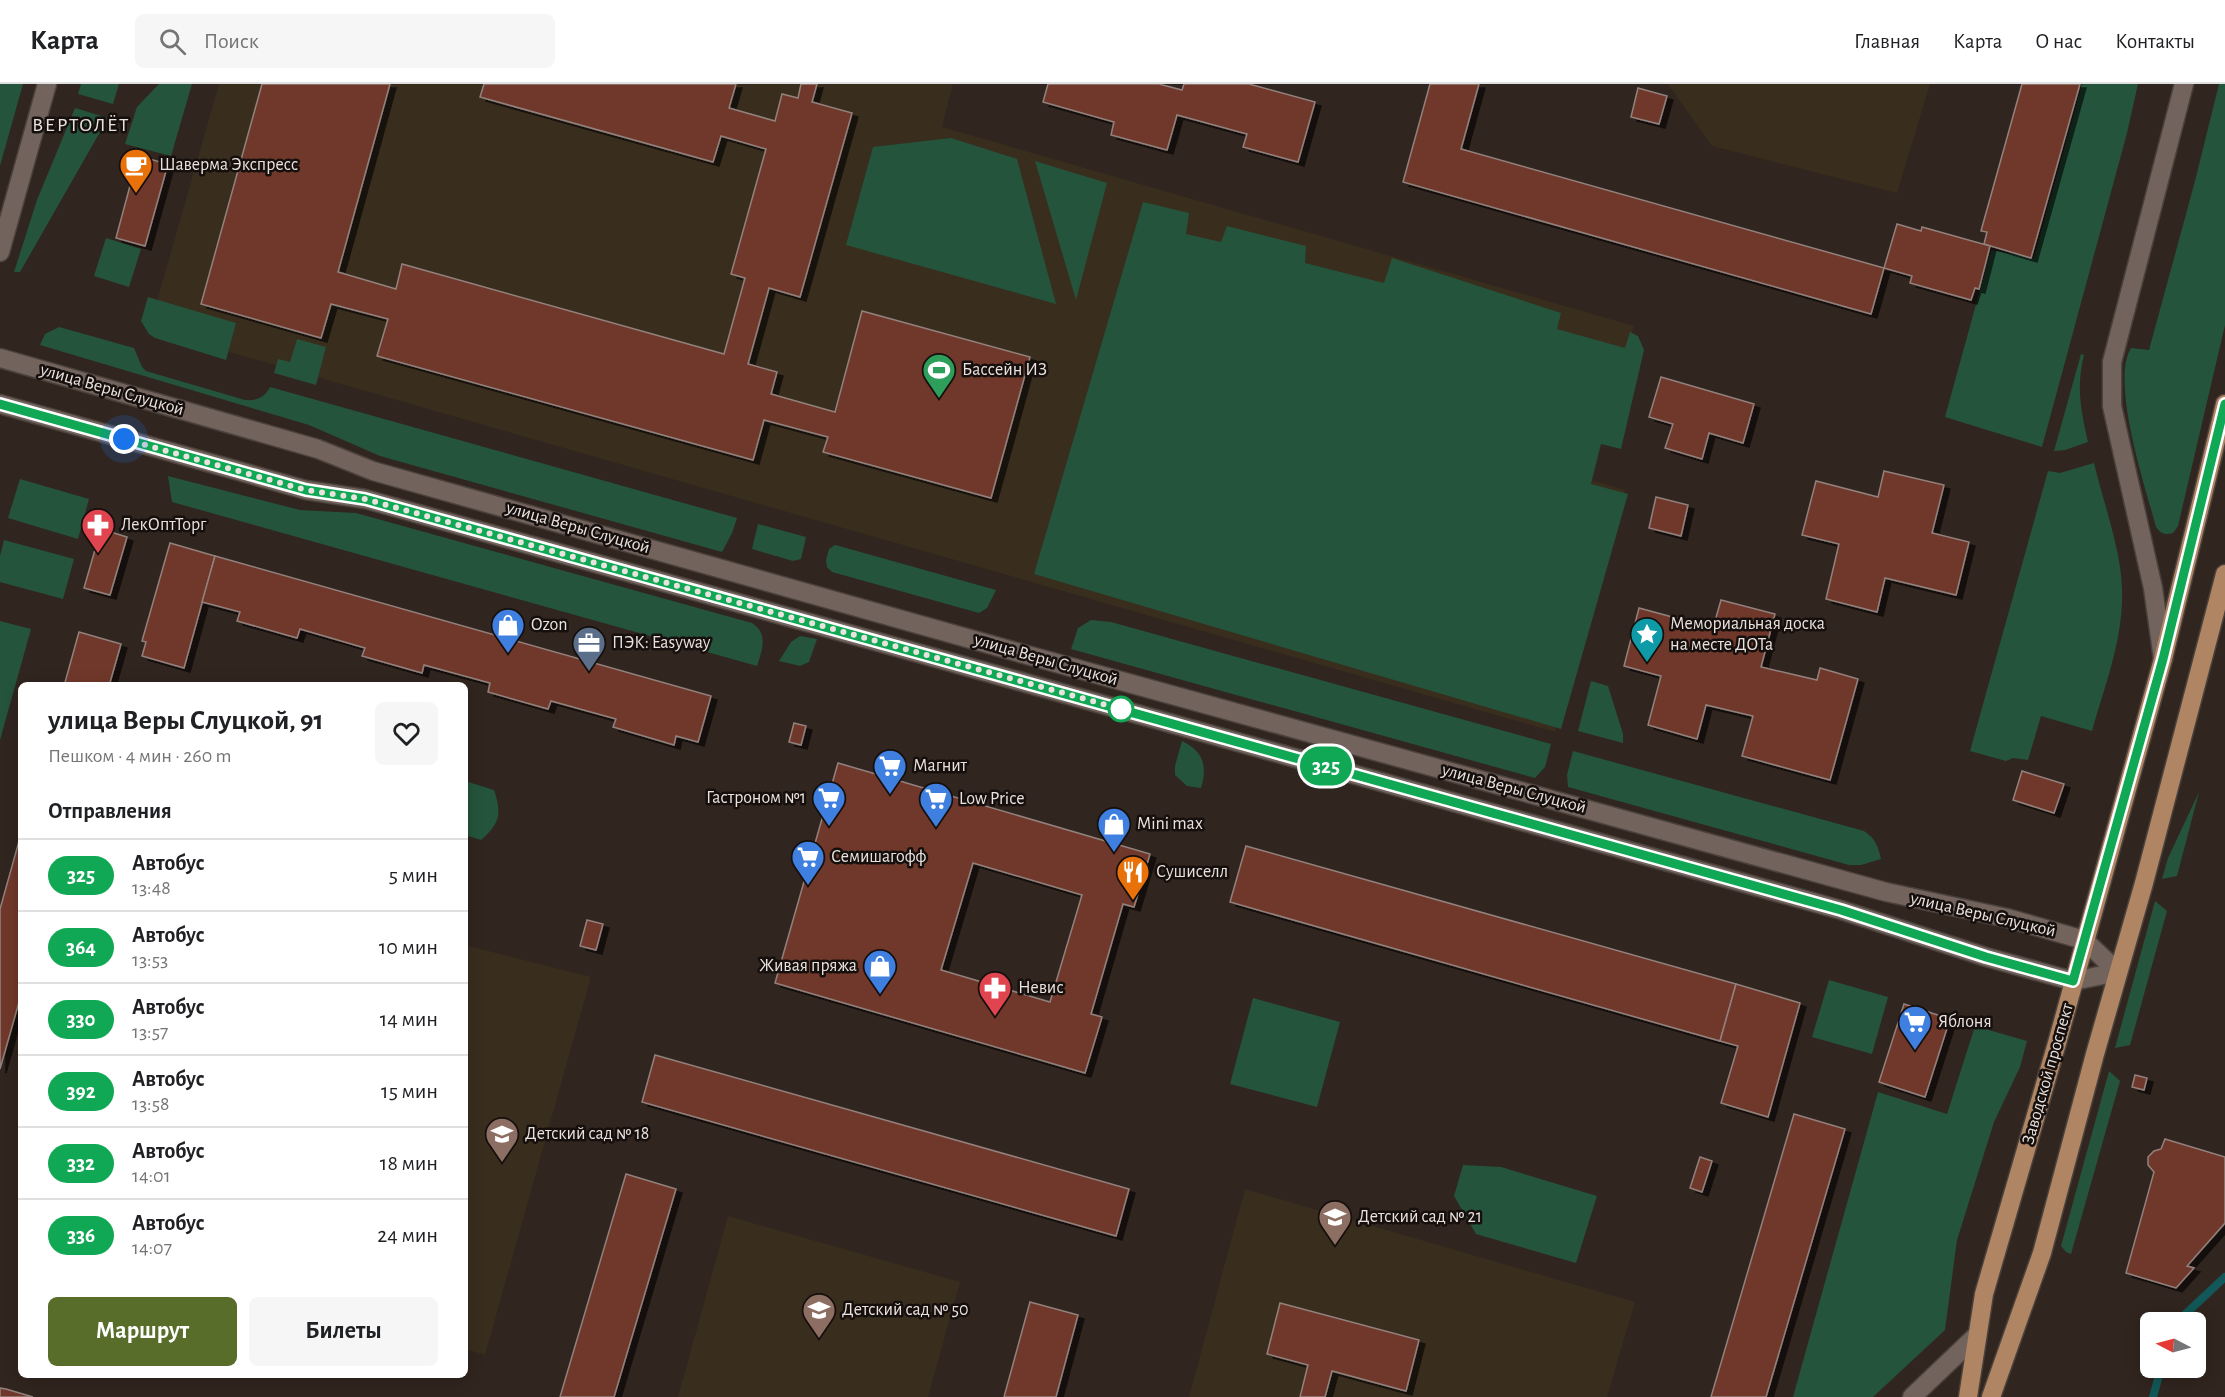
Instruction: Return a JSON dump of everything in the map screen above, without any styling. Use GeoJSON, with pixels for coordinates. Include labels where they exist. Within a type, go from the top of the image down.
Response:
{"type":"FeatureCollection","features":[{"type":"Feature","properties":{"kind":"main road","name":"Заводской проспект"},"geometry":{"type":"LineString","coordinates":[[1968,1397],[1984,1294],[2163,659],[2225,404]]}},
{"type":"Feature","properties":{"kind":"main road"},"geometry":{"type":"LineString","coordinates":[[1991,1397],[2042,1253],[2144,883],[2225,574]]}},
{"type":"Feature","properties":{"kind":"street"},"geometry":{"type":"LineString","coordinates":[[0,252],[47,84]]}},
{"type":"Feature","properties":{"kind":"street"},"geometry":{"type":"LineString","coordinates":[[2163,659],[2153,588],[2112,406],[2112,362],[2184,84]]}},
{"type":"Feature","properties":{"kind":"street","name":"улица Веры Слуцкой"},"geometry":{"type":"LineString","coordinates":[[0,358],[318,449],[373,471],[1038,658],[1886,892],[2007,918],[2084,940],[2118,972]]}},
{"type":"Feature","properties":{"kind":"street","name":"улица Веры Слуцкой"},"geometry":{"type":"LineString","coordinates":[[0,404],[306,490],[365,499],[783,614],[1841,910],[1986,957],[2073,981],[2118,972]]}},
{"type":"Feature","properties":{"kind":"street"},"geometry":{"type":"LineString","coordinates":[[1912,1397],[1976,1336]]}},
{"type":"Feature","properties":{"kind":"shaded area"},"geometry":{"type":"Polygon","coordinates":[[[219,84],[953,84],[942,127],[1634,326],[1590,480],[1625,490],[1555,732],[149,329],[219,84]]]}},
{"type":"Feature","properties":{"kind":"shaded area"},"geometry":{"type":"Polygon","coordinates":[[[1668,84],[1930,84],[1897,193],[1712,146],[1668,84]]]}},
{"type":"Feature","properties":{"kind":"shaded area","name":"Детский сад № 18"},"geometry":{"type":"Polygon","coordinates":[[[468,946],[591,977],[485,1355],[468,1350],[468,946]]]}},
{"type":"Feature","properties":{"kind":"shaded area","name":"Детский сад № 21"},"geometry":{"type":"Polygon","coordinates":[[[1245,1189],[1635,1302],[1607,1397],[1189,1397],[1245,1189]]]}},
{"type":"Feature","properties":{"kind":"shaded area","name":"Детский сад № 50"},"geometry":{"type":"Polygon","coordinates":[[[728,1216],[960,1282],[928,1397],[678,1397],[728,1216]]]}},
{"type":"Feature","properties":{"kind":"green space"},"geometry":{"type":"Polygon","coordinates":[[[0,84],[23,84],[0,166],[0,84]]]}},
{"type":"Feature","properties":{"kind":"green space"},"geometry":{"type":"Polygon","coordinates":[[[81,84],[119,84],[113,104],[78,94],[81,84]]]}},
{"type":"Feature","properties":{"kind":"green space"},"geometry":{"type":"Polygon","coordinates":[[[159,84],[192,84],[171,156],[125,144],[137,107],[159,84]]]}},
{"type":"Feature","properties":{"kind":"green space"},"geometry":{"type":"Polygon","coordinates":[[[2082,84],[2138,84],[2127,133],[2042,447],[1945,417],[1991,250],[2034,258],[2082,84]]]}},
{"type":"Feature","properties":{"kind":"green space"},"geometry":{"type":"Polygon","coordinates":[[[2219,84],[2225,84],[2225,325],[2178,526],[2173,533],[2165,534],[2156,527],[2138,463],[2127,410],[2126,364],[2131,348],[2149,350],[2219,84]]]}},
{"type":"Feature","properties":{"kind":"green space"},"geometry":{"type":"Polygon","coordinates":[[[75,108],[108,118],[20,272],[14,272],[37,200],[75,108]]]}},
{"type":"Feature","properties":{"kind":"green space"},"geometry":{"type":"Polygon","coordinates":[[[951,138],[1017,159],[1056,304],[846,245],[873,147],[951,138]]]}},
{"type":"Feature","properties":{"kind":"green space"},"geometry":{"type":"Polygon","coordinates":[[[1035,161],[1107,183],[1076,300],[1035,161]]]}},
{"type":"Feature","properties":{"kind":"green space"},"geometry":{"type":"Polygon","coordinates":[[[1143,202],[1189,213],[1186,234],[1221,242],[1227,226],[1306,246],[1305,263],[1384,283],[1392,258],[1561,313],[1557,329],[1625,348],[1630,332],[1638,336],[1644,350],[1621,449],[1601,444],[1591,484],[1628,494],[1561,729],[1034,574],[1143,202]]]}},
{"type":"Feature","properties":{"kind":"green space"},"geometry":{"type":"Polygon","coordinates":[[[106,238],[141,249],[129,287],[94,276],[106,238]]]}},
{"type":"Feature","properties":{"kind":"green space"},"geometry":{"type":"Polygon","coordinates":[[[148,297],[236,323],[226,360],[155,338],[149,334],[141,321],[148,297]]]}},
{"type":"Feature","properties":{"kind":"green space"},"geometry":{"type":"Polygon","coordinates":[[[59,327],[134,348],[146,371],[245,400],[260,398],[270,387],[737,518],[722,552],[380,456],[309,425],[40,345],[45,334],[59,327]]]}},
{"type":"Feature","properties":{"kind":"green space"},"geometry":{"type":"Polygon","coordinates":[[[297,339],[326,347],[316,385],[274,373],[278,359],[290,362],[297,339]]]}},
{"type":"Feature","properties":{"kind":"green space"},"geometry":{"type":"Polygon","coordinates":[[[2081,354],[2084,355],[2080,378],[2080,398],[2088,442],[2065,450],[2054,451],[2081,354]]]}},
{"type":"Feature","properties":{"kind":"green space"},"geometry":{"type":"Polygon","coordinates":[[[2094,463],[2115,542],[2121,573],[2122,606],[2117,643],[2092,731],[2041,716],[2028,760],[2013,758],[2006,761],[1970,751],[2048,471],[2060,473],[2094,463]]]}},
{"type":"Feature","properties":{"kind":"green space"},"geometry":{"type":"Polygon","coordinates":[[[168,476],[300,510],[356,513],[752,623],[761,632],[762,637],[759,660],[757,666],[172,502],[168,476]]]}},
{"type":"Feature","properties":{"kind":"green space"},"geometry":{"type":"Polygon","coordinates":[[[20,479],[89,499],[78,539],[8,518],[20,479]]]}},
{"type":"Feature","properties":{"kind":"green space"},"geometry":{"type":"Polygon","coordinates":[[[758,524],[806,537],[801,559],[793,561],[752,549],[758,524]]]}},
{"type":"Feature","properties":{"kind":"green space"},"geometry":{"type":"Polygon","coordinates":[[[4,540],[74,559],[63,599],[0,582],[0,556],[4,540]]]}},
{"type":"Feature","properties":{"kind":"green space"},"geometry":{"type":"Polygon","coordinates":[[[835,545],[996,590],[987,608],[979,613],[832,572],[827,567],[826,560],[829,549],[835,545]]]}},
{"type":"Feature","properties":{"kind":"green space"},"geometry":{"type":"Polygon","coordinates":[[[1091,620],[1111,622],[1551,744],[1545,767],[1535,778],[1071,649],[1078,628],[1091,620]]]}},
{"type":"Feature","properties":{"kind":"green space"},"geometry":{"type":"Polygon","coordinates":[[[0,621],[31,629],[0,740],[0,621]]]}},
{"type":"Feature","properties":{"kind":"green space"},"geometry":{"type":"Polygon","coordinates":[[[800,636],[817,639],[809,662],[800,666],[779,661],[791,642],[800,636]]]}},
{"type":"Feature","properties":{"kind":"green space"},"geometry":{"type":"Polygon","coordinates":[[[1591,681],[1608,686],[1623,734],[1623,743],[1578,731],[1591,681]]]}},
{"type":"Feature","properties":{"kind":"green space"},"geometry":{"type":"Polygon","coordinates":[[[1182,741],[1195,749],[1202,760],[1204,773],[1201,788],[1187,786],[1175,775],[1175,766],[1182,741]]]}},
{"type":"Feature","properties":{"kind":"green space"},"geometry":{"type":"Polygon","coordinates":[[[1573,751],[1864,831],[1876,843],[1881,859],[1861,865],[1849,865],[1568,787],[1567,775],[1573,751]]]}},
{"type":"Feature","properties":{"kind":"green space"},"geometry":{"type":"Polygon","coordinates":[[[468,782],[494,790],[497,798],[498,818],[481,840],[468,836],[468,782]]]}},
{"type":"Feature","properties":{"kind":"green space"},"geometry":{"type":"Polygon","coordinates":[[[2199,792],[2177,876],[2162,879],[2168,858],[2199,792]]]}},
{"type":"Feature","properties":{"kind":"green space"},"geometry":{"type":"Polygon","coordinates":[[[2155,901],[2167,911],[2130,1045],[2115,1048],[2155,901]]]}},
{"type":"Feature","properties":{"kind":"green space"},"geometry":{"type":"Polygon","coordinates":[[[1829,980],[1888,997],[1872,1054],[1812,1037],[1829,980]]]}},
{"type":"Feature","properties":{"kind":"green space"},"geometry":{"type":"Polygon","coordinates":[[[1253,998],[1340,1022],[1317,1107],[1230,1084],[1253,998]]]}},
{"type":"Feature","properties":{"kind":"green space"},"geometry":{"type":"Polygon","coordinates":[[[1975,1026],[2027,1041],[2020,1067],[1994,1122],[1957,1240],[1945,1330],[1873,1397],[1793,1397],[1878,1092],[1947,1114],[1975,1026]]]}},
{"type":"Feature","properties":{"kind":"green space"},"geometry":{"type":"Polygon","coordinates":[[[2109,1071],[2120,1081],[2071,1254],[2061,1246],[2109,1071]]]}},
{"type":"Feature","properties":{"kind":"green space"},"geometry":{"type":"Polygon","coordinates":[[[1463,1165],[1501,1167],[1597,1196],[1576,1263],[1476,1234],[1454,1196],[1463,1165]]]}},
{"type":"Feature","properties":{"kind":"building"},"geometry":{"type":"Polygon","coordinates":[[[262,84],[390,84],[338,272],[396,289],[402,264],[724,354],[745,278],[731,274],[766,149],[721,136],[713,162],[480,97],[484,84],[736,84],[729,108],[775,121],[782,94],[798,98],[801,84],[817,84],[812,102],[852,113],[800,297],[769,288],[748,364],[777,372],[771,394],[835,412],[862,311],[1030,357],[991,498],[823,452],[828,437],[764,420],[753,460],[377,356],[388,319],[331,304],[321,338],[201,304],[262,84]]]}},
{"type":"Feature","properties":{"kind":"building"},"geometry":{"type":"Polygon","coordinates":[[[1048,84],[1159,84],[1182,90],[1184,84],[1249,84],[1315,102],[1298,162],[1243,147],[1247,134],[1177,115],[1167,150],[1111,135],[1114,122],[1043,102],[1048,84]]]}},
{"type":"Feature","properties":{"kind":"building"},"geometry":{"type":"Polygon","coordinates":[[[1430,84],[1479,84],[1461,149],[1884,268],[1871,314],[1403,182],[1430,84]]]}},
{"type":"Feature","properties":{"kind":"building"},"geometry":{"type":"Polygon","coordinates":[[[2022,84],[2080,84],[2031,258],[1984,244],[1987,232],[1981,231],[2022,84]]]}},
{"type":"Feature","properties":{"kind":"building"},"geometry":{"type":"Polygon","coordinates":[[[1638,88],[1667,96],[1659,124],[1631,117],[1638,88]]]}},
{"type":"Feature","properties":{"kind":"building"},"geometry":{"type":"Polygon","coordinates":[[[138,156],[168,164],[145,246],[116,238],[138,156]]]}},
{"type":"Feature","properties":{"kind":"building"},"geometry":{"type":"Polygon","coordinates":[[[1897,224],[1921,231],[1922,227],[1990,246],[1979,289],[1975,288],[1971,300],[1910,283],[1912,276],[1884,268],[1897,224]]]}},
{"type":"Feature","properties":{"kind":"building"},"geometry":{"type":"Polygon","coordinates":[[[1661,377],[1754,404],[1743,443],[1709,433],[1702,459],[1665,448],[1673,424],[1649,417],[1661,377]]]}},
{"type":"Feature","properties":{"kind":"building"},"geometry":{"type":"Polygon","coordinates":[[[1884,471],[1944,485],[1932,533],[1969,542],[1956,595],[1885,578],[1877,612],[1826,599],[1839,544],[1802,535],[1816,481],[1878,497],[1884,471]]]}},
{"type":"Feature","properties":{"kind":"building"},"geometry":{"type":"Polygon","coordinates":[[[1656,497],[1688,505],[1681,536],[1649,528],[1656,497]]]}},
{"type":"Feature","properties":{"kind":"building"},"geometry":{"type":"Polygon","coordinates":[[[101,529],[127,537],[110,595],[84,588],[101,529]]]}},
{"type":"Feature","properties":{"kind":"building"},"geometry":{"type":"Polygon","coordinates":[[[170,543],[215,556],[184,668],[142,656],[146,642],[142,641],[170,543]]]}},
{"type":"Feature","properties":{"kind":"building"},"geometry":{"type":"Polygon","coordinates":[[[215,556],[711,696],[698,742],[676,736],[674,745],[613,727],[616,719],[551,701],[548,709],[488,692],[490,683],[424,665],[422,673],[362,656],[365,648],[300,629],[297,638],[237,621],[240,612],[202,602],[215,556]]]}},
{"type":"Feature","properties":{"kind":"building"},"geometry":{"type":"Polygon","coordinates":[[[1721,600],[1775,614],[1761,667],[1817,680],[1820,668],[1858,679],[1830,780],[1742,756],[1753,716],[1706,705],[1697,739],[1648,725],[1661,676],[1624,666],[1639,608],[1713,628],[1721,600]]]}},
{"type":"Feature","properties":{"kind":"building"},"geometry":{"type":"Polygon","coordinates":[[[79,632],[121,644],[110,682],[65,682],[79,632]]]}},
{"type":"Feature","properties":{"kind":"building"},"geometry":{"type":"Polygon","coordinates":[[[794,723],[806,726],[801,745],[789,742],[794,723]]]}},
{"type":"Feature","properties":{"kind":"building"},"geometry":{"type":"Polygon","coordinates":[[[838,763],[1150,854],[1134,907],[1123,904],[1091,1014],[1102,1017],[1085,1073],[775,983],[838,763]],[[973,863],[941,970],[1050,1002],[1082,895],[973,863]]]}},
{"type":"Feature","properties":{"kind":"building"},"geometry":{"type":"Polygon","coordinates":[[[2022,771],[2064,784],[2054,813],[2013,800],[2022,771]]]}},
{"type":"Feature","properties":{"kind":"building"},"geometry":{"type":"Polygon","coordinates":[[[18,845],[18,1006],[0,1069],[0,909],[18,845]]]}},
{"type":"Feature","properties":{"kind":"building"},"geometry":{"type":"Polygon","coordinates":[[[1246,846],[1736,984],[1720,1041],[1230,902],[1246,846]]]}},
{"type":"Feature","properties":{"kind":"building"},"geometry":{"type":"Polygon","coordinates":[[[587,920],[603,924],[596,950],[580,946],[587,920]]]}},
{"type":"Feature","properties":{"kind":"building"},"geometry":{"type":"Polygon","coordinates":[[[1736,984],[1800,1003],[1768,1117],[1721,1103],[1738,1046],[1720,1041],[1736,984]]]}},
{"type":"Feature","properties":{"kind":"building","name":"Яблоня"},"geometry":{"type":"Polygon","coordinates":[[[1904,1004],[1950,1019],[1925,1097],[1879,1082],[1904,1004]]]}},
{"type":"Feature","properties":{"kind":"building"},"geometry":{"type":"Polygon","coordinates":[[[655,1055],[1129,1189],[1116,1236],[642,1102],[655,1055]]]}},
{"type":"Feature","properties":{"kind":"building"},"geometry":{"type":"Polygon","coordinates":[[[2135,1075],[2147,1078],[2144,1090],[2132,1087],[2135,1075]]]}},
{"type":"Feature","properties":{"kind":"building"},"geometry":{"type":"Polygon","coordinates":[[[1794,1114],[1845,1129],[1766,1397],[1711,1397],[1794,1114]]]}},
{"type":"Feature","properties":{"kind":"building"},"geometry":{"type":"Polygon","coordinates":[[[2165,1139],[2225,1157],[2225,1223],[2187,1266],[2194,1268],[2176,1288],[2126,1273],[2154,1172],[2148,1165],[2148,1157],[2154,1151],[2161,1149],[2165,1139]]]}},
{"type":"Feature","properties":{"kind":"building"},"geometry":{"type":"Polygon","coordinates":[[[1700,1157],[1712,1161],[1702,1192],[1690,1188],[1700,1157]]]}},
{"type":"Feature","properties":{"kind":"building"},"geometry":{"type":"Polygon","coordinates":[[[626,1174],[676,1189],[614,1397],[560,1397],[626,1174]]]}},
{"type":"Feature","properties":{"kind":"building"},"geometry":{"type":"Polygon","coordinates":[[[1030,1302],[1078,1315],[1056,1397],[1004,1397],[1030,1302]]]}},
{"type":"Feature","properties":{"kind":"building"},"geometry":{"type":"Polygon","coordinates":[[[1280,1303],[1419,1340],[1406,1391],[1332,1371],[1325,1397],[1300,1397],[1308,1365],[1267,1354],[1280,1303]]]}},
{"type":"Feature","properties":{"kind":"building"},"geometry":{"type":"Polygon","coordinates":[[[0,1388],[6,1389],[33,1397],[0,1397],[0,1388]]]}},
{"type":"Feature","properties":{"kind":"waterway"},"geometry":{"type":"LineString","coordinates":[[2188,1312],[2225,1277]]}},
{"type":"Feature","properties":{"kind":"waterway"},"geometry":{"type":"LineString","coordinates":[[2153,1397],[2158,1378]]}},
{"type":"Feature","properties":{"kind":"bus line","name":"325"},"geometry":{"type":"LineString","coordinates":[[0,404],[306,490],[365,499],[783,614],[1841,910],[1986,957],[2073,981],[2163,659],[2225,404]]}},
{"type":"Feature","properties":{"kind":"place","name":"Шаверма Экспресс"},"geometry":{"type":"Point","coordinates":[136,194]}},
{"type":"Feature","properties":{"kind":"place","name":"Бассейн ИЗ"},"geometry":{"type":"Point","coordinates":[939,399]}},
{"type":"Feature","properties":{"kind":"place","name":"ЛекОптТорг"},"geometry":{"type":"Point","coordinates":[98,554]}},
{"type":"Feature","properties":{"kind":"place","name":"Ozon"},"geometry":{"type":"Point","coordinates":[508,654]}},
{"type":"Feature","properties":{"kind":"place","name":"Мемориальная доска на месте ДОТа"},"geometry":{"type":"Point","coordinates":[1647,663]}},
{"type":"Feature","properties":{"kind":"place","name":"ПЭК: Easyway"},"geometry":{"type":"Point","coordinates":[589,672]}},
{"type":"Feature","properties":{"kind":"place","name":"Магнит"},"geometry":{"type":"Point","coordinates":[890,795]}},
{"type":"Feature","properties":{"kind":"place","name":"Гастроном №1"},"geometry":{"type":"Point","coordinates":[829,827]}},
{"type":"Feature","properties":{"kind":"place","name":"Low Price"},"geometry":{"type":"Point","coordinates":[936,828]}},
{"type":"Feature","properties":{"kind":"place","name":"Mini max"},"geometry":{"type":"Point","coordinates":[1114,853]}},
{"type":"Feature","properties":{"kind":"place","name":"Семишагофф"},"geometry":{"type":"Point","coordinates":[808,886]}},
{"type":"Feature","properties":{"kind":"place","name":"Сушиселл"},"geometry":{"type":"Point","coordinates":[1133,901]}},
{"type":"Feature","properties":{"kind":"place","name":"Живая пряжа"},"geometry":{"type":"Point","coordinates":[880,995]}},
{"type":"Feature","properties":{"kind":"place","name":"Невис"},"geometry":{"type":"Point","coordinates":[995,1017]}},
{"type":"Feature","properties":{"kind":"place","name":"Яблоня"},"geometry":{"type":"Point","coordinates":[1915,1051]}},
{"type":"Feature","properties":{"kind":"place","name":"Детский сад № 18"},"geometry":{"type":"Point","coordinates":[502,1163]}},
{"type":"Feature","properties":{"kind":"place","name":"Детский сад № 21"},"geometry":{"type":"Point","coordinates":[1335,1246]}},
{"type":"Feature","properties":{"kind":"place","name":"Детский сад № 50"},"geometry":{"type":"Point","coordinates":[819,1339]}},
{"type":"Feature","properties":{"kind":"district","name":"ВЕРТОЛЁТ"},"geometry":{"type":"Point","coordinates":[81,125]}},
{"type":"Feature","properties":{"kind":"route"},"geometry":{"type":"LineString","coordinates":[[124,439],[306,490],[365,499],[1121,709]]}}]}
